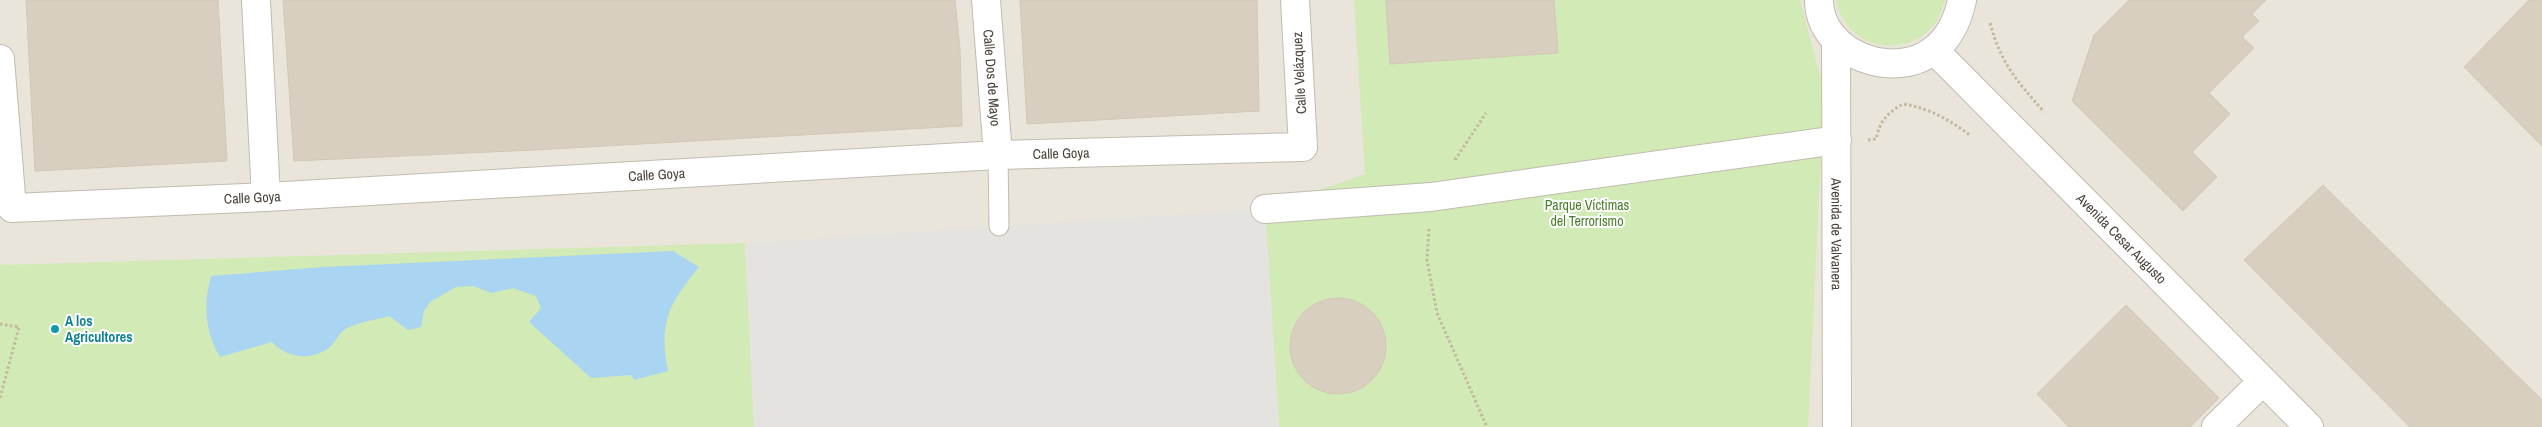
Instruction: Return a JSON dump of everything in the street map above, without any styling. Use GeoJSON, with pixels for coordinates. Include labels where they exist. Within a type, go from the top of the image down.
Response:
{"type":"FeatureCollection","features":[{"type":"Feature","properties":{"kind":"street"},"geometry":{"type":"LineString","coordinates":[[256,0],[266,198]]}},
{"type":"Feature","properties":{"kind":"street","name":"Calle Dos de Mayo"},"geometry":{"type":"LineString","coordinates":[[986,0],[998,155]]}},
{"type":"Feature","properties":{"kind":"street","name":"Calle Velázquez"},"geometry":{"type":"LineString","coordinates":[[1295,0],[1303,147]]}},
{"type":"Feature","properties":{"kind":"street"},"geometry":{"type":"LineString","coordinates":[[1819,0],[1828,28],[1836,40],[1856,56],[1885,64],[1910,62],[1934,50],[1952,32],[1962,0]]}},
{"type":"Feature","properties":{"kind":"street","name":"Avenida de Valvanera"},"geometry":{"type":"LineString","coordinates":[[1836,40],[1837,427]]}},
{"type":"Feature","properties":{"kind":"street","name":"Avenida Cesar Augusto"},"geometry":{"type":"LineString","coordinates":[[1934,50],[2309,427]]}},
{"type":"Feature","properties":{"kind":"street","name":"Calle Goya"},"geometry":{"type":"LineString","coordinates":[[0,59],[12,208],[266,198],[998,155],[1303,147]]}},
{"type":"Feature","properties":{"kind":"street"},"geometry":{"type":"LineString","coordinates":[[1265,209],[1431,197],[1837,140]]}},
{"type":"Feature","properties":{"kind":"street"},"geometry":{"type":"LineString","coordinates":[[2216,427],[2263,381]]}},
{"type":"Feature","properties":{"kind":"lane"},"geometry":{"type":"LineString","coordinates":[[998,155],[1000,226]]}},
{"type":"Feature","properties":{"kind":"path"},"geometry":{"type":"LineString","coordinates":[[1486,112],[1431,197],[1427,260],[1437,313],[1487,427]]}},
{"type":"Feature","properties":{"kind":"path"},"geometry":{"type":"LineString","coordinates":[[0,324],[19,327],[0,398]]}},
{"type":"Feature","properties":{"kind":"shaded area"},"geometry":{"type":"Polygon","coordinates":[[[0,0],[2542,0],[2542,427],[0,427],[0,0]]]}},
{"type":"Feature","properties":{"kind":"shaded area"},"geometry":{"type":"Polygon","coordinates":[[[1265,209],[1279,427],[754,427],[745,243],[1265,209]]]}},
{"type":"Feature","properties":{"kind":"green space","name":"Parque Víctimas del Terrorismo"},"geometry":{"type":"Polygon","coordinates":[[[1354,0],[1800,0],[1824,91],[1808,427],[1279,427],[1265,209],[1365,174],[1354,0]]]}},
{"type":"Feature","properties":{"kind":"green space"},"geometry":{"type":"Polygon","coordinates":[[[1836,0],[1945,0],[1936,22],[1926,33],[1913,41],[1899,45],[1885,45],[1871,42],[1859,36],[1848,27],[1841,15],[1836,0]]]}},
{"type":"Feature","properties":{"kind":"green space"},"geometry":{"type":"Polygon","coordinates":[[[745,243],[754,427],[0,427],[0,265],[745,243]]]}},
{"type":"Feature","properties":{"kind":"water"},"geometry":{"type":"Polygon","coordinates":[[[673,251],[699,267],[680,292],[668,315],[664,340],[668,371],[634,380],[631,375],[591,378],[529,322],[541,308],[536,296],[513,288],[491,293],[473,286],[456,287],[430,302],[424,311],[421,327],[408,330],[389,316],[368,321],[347,328],[329,348],[307,356],[284,352],[272,342],[220,357],[208,328],[206,307],[211,276],[323,267],[673,251]]]}},
{"type":"Feature","properties":{"kind":"building"},"geometry":{"type":"Polygon","coordinates":[[[26,0],[218,0],[227,161],[35,171],[26,0]]]}},
{"type":"Feature","properties":{"kind":"building"},"geometry":{"type":"Polygon","coordinates":[[[283,0],[955,0],[960,49],[962,126],[534,150],[294,161],[283,0]]]}},
{"type":"Feature","properties":{"kind":"building"},"geometry":{"type":"Polygon","coordinates":[[[1020,0],[1257,0],[1259,111],[1027,124],[1020,0]]]}},
{"type":"Feature","properties":{"kind":"building"},"geometry":{"type":"Polygon","coordinates":[[[1386,0],[1554,0],[1558,53],[1390,64],[1386,0]]]}},
{"type":"Feature","properties":{"kind":"building"},"geometry":{"type":"Polygon","coordinates":[[[2129,0],[2266,0],[2252,14],[2259,21],[2242,37],[2254,48],[2209,93],[2230,114],[2192,152],[2217,177],[2183,211],[2072,101],[2094,35],[2129,0]]]}},
{"type":"Feature","properties":{"kind":"building"},"geometry":{"type":"Polygon","coordinates":[[[2529,0],[2542,0],[2542,146],[2464,67],[2529,0]]]}},
{"type":"Feature","properties":{"kind":"building"},"geometry":{"type":"Polygon","coordinates":[[[2323,185],[2542,400],[2542,427],[2410,427],[2244,260],[2323,185]]]}},
{"type":"Feature","properties":{"kind":"building"},"geometry":{"type":"Polygon","coordinates":[[[1338,298],[1356,302],[1372,312],[1382,328],[1386,346],[1382,364],[1372,380],[1356,390],[1338,394],[1320,390],[1304,380],[1294,364],[1290,346],[1294,328],[1304,312],[1320,302],[1338,298]]]}},
{"type":"Feature","properties":{"kind":"building"},"geometry":{"type":"Polygon","coordinates":[[[2126,305],[2219,398],[2190,427],[2069,427],[2037,394],[2126,305]]]}},
{"type":"Feature","properties":{"kind":"place","name":"A los Agricultores"},"geometry":{"type":"Point","coordinates":[55,329]}}]}
